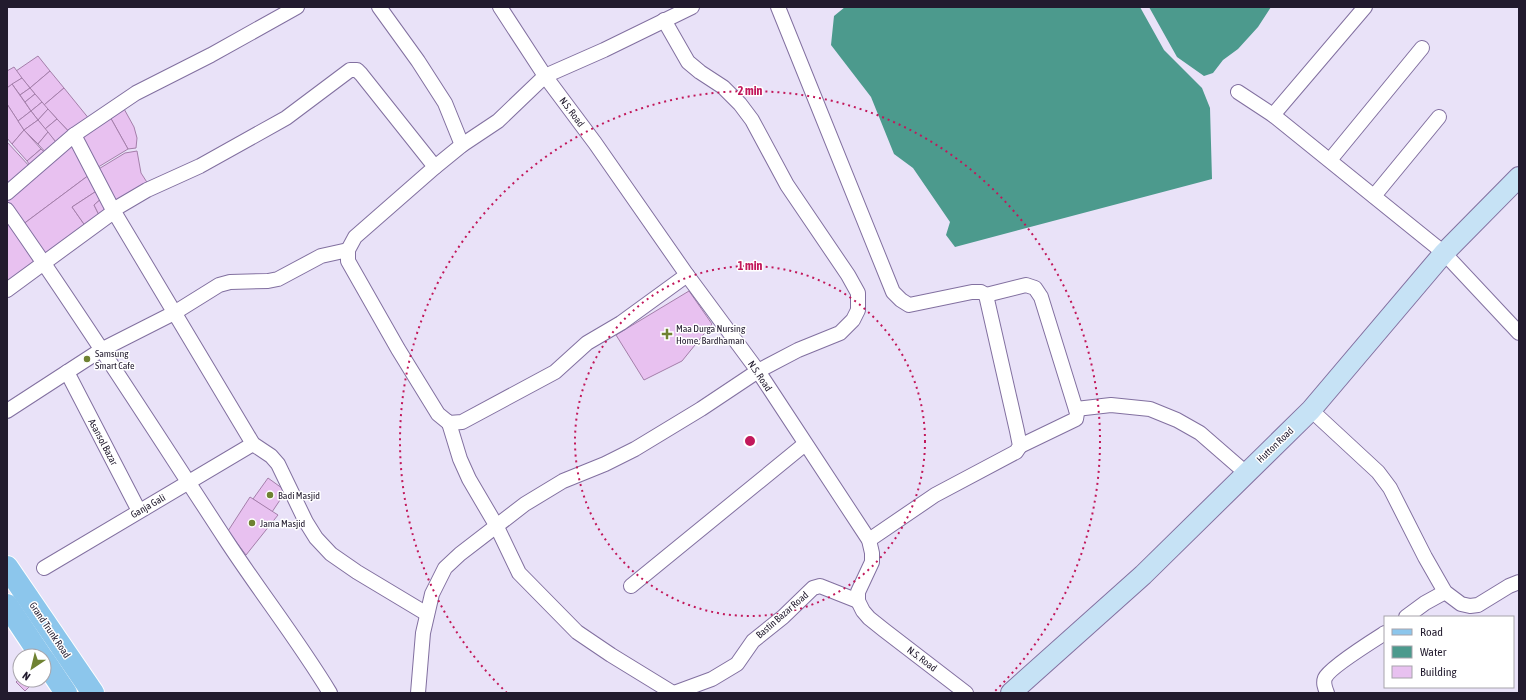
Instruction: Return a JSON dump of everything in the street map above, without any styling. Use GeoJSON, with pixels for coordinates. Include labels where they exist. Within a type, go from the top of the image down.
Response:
{"type":"FeatureCollection","features":[{"type":"Feature","properties":{"kind":"main road","name":"Grand Trunk Road"},"geometry":{"type":"LineString","coordinates":[[7,567],[93,693]]}},
{"type":"Feature","properties":{"kind":"main road"},"geometry":{"type":"LineString","coordinates":[[7,605],[36,648]]}},
{"type":"Feature","properties":{"kind":"main road"},"geometry":{"type":"LineString","coordinates":[[52,672],[66,693]]}},
{"type":"Feature","properties":{"kind":"street"},"geometry":{"type":"LineString","coordinates":[[7,193],[74,136],[136,93],[211,55],[296,7]]}},
{"type":"Feature","properties":{"kind":"street"},"geometry":{"type":"LineString","coordinates":[[379,7],[446,102],[462,145]]}},
{"type":"Feature","properties":{"kind":"street","name":"N.S. Road"},"geometry":{"type":"LineString","coordinates":[[500,7],[545,76],[595,143],[687,275],[758,371],[869,540],[872,553],[872,562],[858,592],[858,601],[862,610],[869,618],[966,693]]}},
{"type":"Feature","properties":{"kind":"street"},"geometry":{"type":"LineString","coordinates":[[673,693],[611,655],[578,632],[519,573],[496,525],[469,479],[460,459],[449,423],[438,414],[386,329],[348,261],[348,250],[355,237],[462,145],[498,121],[545,76],[604,50],[692,7]]}},
{"type":"Feature","properties":{"kind":"street"},"geometry":{"type":"LineString","coordinates":[[778,7],[893,292],[909,305],[972,292],[981,292],[986,295],[1026,285],[1035,288],[1042,297],[1077,413],[1076,419],[1020,446],[1016,452],[1008,457],[935,495],[869,540]]}},
{"type":"Feature","properties":{"kind":"street"},"geometry":{"type":"LineString","coordinates":[[1273,115],[1365,7]]}},
{"type":"Feature","properties":{"kind":"street"},"geometry":{"type":"LineString","coordinates":[[418,693],[420,657],[432,594],[445,568],[460,554],[525,504],[563,481],[605,464],[635,449],[701,409],[758,371],[798,350],[840,333],[853,320],[858,310],[858,293],[848,275],[787,185],[752,120],[740,104],[723,87],[688,62],[664,20]]}},
{"type":"Feature","properties":{"kind":"street"},"geometry":{"type":"LineString","coordinates":[[1330,160],[1422,48]]}},
{"type":"Feature","properties":{"kind":"street"},"geometry":{"type":"LineString","coordinates":[[7,290],[112,213],[113,210],[147,190],[200,166],[286,118],[350,70],[357,70],[361,74],[435,167]]}},
{"type":"Feature","properties":{"kind":"street"},"geometry":{"type":"LineString","coordinates":[[1238,92],[1273,115],[1444,254],[1519,333]]}},
{"type":"Feature","properties":{"kind":"street"},"geometry":{"type":"LineString","coordinates":[[1374,196],[1439,117]]}},
{"type":"Feature","properties":{"kind":"street"},"geometry":{"type":"LineString","coordinates":[[74,136],[113,210],[174,313],[253,444],[271,456],[278,464],[306,522],[316,538],[331,554],[356,572],[427,614]]}},
{"type":"Feature","properties":{"kind":"street","name":"Hutton Road"},"geometry":{"type":"LineString","coordinates":[[1011,693],[1143,575],[1311,410],[1444,254],[1519,177]]}},
{"type":"Feature","properties":{"kind":"street"},"geometry":{"type":"LineString","coordinates":[[7,210],[66,294],[101,350],[131,392],[188,483],[246,570],[313,665],[330,693]]}},
{"type":"Feature","properties":{"kind":"street"},"geometry":{"type":"LineString","coordinates":[[7,411],[101,350],[174,313],[218,285],[230,282],[268,281],[278,279],[321,256],[348,250]]}},
{"type":"Feature","properties":{"kind":"street"},"geometry":{"type":"LineString","coordinates":[[449,423],[462,422],[555,372],[587,343],[621,323],[687,275]]}},
{"type":"Feature","properties":{"kind":"street"},"geometry":{"type":"LineString","coordinates":[[986,295],[1020,446]]}},
{"type":"Feature","properties":{"kind":"street","name":"Asansol Bazar"},"geometry":{"type":"LineString","coordinates":[[67,372],[140,511]]}},
{"type":"Feature","properties":{"kind":"street"},"geometry":{"type":"LineString","coordinates":[[1076,409],[1111,405],[1150,409],[1177,420],[1200,433],[1246,473]]}},
{"type":"Feature","properties":{"kind":"street"},"geometry":{"type":"LineString","coordinates":[[1311,410],[1378,472],[1390,488],[1425,557],[1445,592],[1461,604],[1470,606],[1478,605],[1509,586],[1519,582]]}},
{"type":"Feature","properties":{"kind":"street","name":"Ganja Gali"},"geometry":{"type":"LineString","coordinates":[[44,568],[253,444]]}},
{"type":"Feature","properties":{"kind":"street"},"geometry":{"type":"LineString","coordinates":[[631,586],[805,444]]}},
{"type":"Feature","properties":{"kind":"street","name":"Bastin Bazar Road"},"geometry":{"type":"LineString","coordinates":[[673,693],[712,678],[737,664],[753,641],[783,617],[814,588],[820,586],[858,601]]}},
{"type":"Feature","properties":{"kind":"street"},"geometry":{"type":"LineString","coordinates":[[1407,616],[1425,603],[1445,592]]}},
{"type":"Feature","properties":{"kind":"street"},"geometry":{"type":"LineString","coordinates":[[1327,693],[1324,686],[1327,675],[1350,656],[1384,634]]}},
{"type":"Feature","properties":{"kind":"water"},"geometry":{"type":"Polygon","coordinates":[[[845,7],[1140,7],[1164,50],[1202,88],[1210,108],[1212,179],[955,247],[946,235],[950,222],[913,168],[894,154],[871,97],[831,45],[834,16],[845,7]]]}},
{"type":"Feature","properties":{"kind":"water"},"geometry":{"type":"Polygon","coordinates":[[[1149,7],[1271,7],[1258,27],[1238,49],[1223,60],[1213,73],[1204,76],[1177,57],[1149,7]]]}},
{"type":"Feature","properties":{"kind":"building"},"geometry":{"type":"Polygon","coordinates":[[[38,56],[50,71],[30,88],[16,71],[38,56]]]}},
{"type":"Feature","properties":{"kind":"building"},"geometry":{"type":"Polygon","coordinates":[[[14,67],[22,78],[7,88],[7,71],[14,67]]]}},
{"type":"Feature","properties":{"kind":"building"},"geometry":{"type":"Polygon","coordinates":[[[50,71],[64,88],[44,105],[30,88],[50,71]]]}},
{"type":"Feature","properties":{"kind":"building"},"geometry":{"type":"Polygon","coordinates":[[[22,78],[30,88],[20,95],[12,84],[22,78]]]}},
{"type":"Feature","properties":{"kind":"building"},"geometry":{"type":"Polygon","coordinates":[[[12,84],[31,111],[18,121],[7,104],[7,88],[12,84]]]}},
{"type":"Feature","properties":{"kind":"building"},"geometry":{"type":"Polygon","coordinates":[[[30,88],[35,94],[25,102],[20,95],[30,88]]]}},
{"type":"Feature","properties":{"kind":"building"},"geometry":{"type":"Polygon","coordinates":[[[64,88],[90,120],[72,135],[44,105],[64,88]]]}},
{"type":"Feature","properties":{"kind":"building"},"geometry":{"type":"Polygon","coordinates":[[[35,94],[42,102],[31,111],[25,102],[35,94]]]}},
{"type":"Feature","properties":{"kind":"building"},"geometry":{"type":"Polygon","coordinates":[[[42,102],[48,109],[38,120],[31,111],[42,102]]]}},
{"type":"Feature","properties":{"kind":"building"},"geometry":{"type":"Polygon","coordinates":[[[7,104],[24,130],[12,144],[7,138],[7,104]]]}},
{"type":"Feature","properties":{"kind":"building"},"geometry":{"type":"Polygon","coordinates":[[[123,107],[134,127],[137,138],[136,148],[128,149],[109,115],[123,107]]]}},
{"type":"Feature","properties":{"kind":"building"},"geometry":{"type":"Polygon","coordinates":[[[48,109],[57,119],[45,129],[38,120],[48,109]]]}},
{"type":"Feature","properties":{"kind":"building"},"geometry":{"type":"Polygon","coordinates":[[[31,111],[38,120],[24,130],[18,121],[31,111]]]}},
{"type":"Feature","properties":{"kind":"building"},"geometry":{"type":"Polygon","coordinates":[[[109,115],[128,149],[95,169],[77,142],[109,115]]]}},
{"type":"Feature","properties":{"kind":"building"},"geometry":{"type":"Polygon","coordinates":[[[57,119],[72,135],[59,146],[45,129],[57,119]]]}},
{"type":"Feature","properties":{"kind":"building"},"geometry":{"type":"Polygon","coordinates":[[[38,120],[48,132],[38,144],[24,130],[38,120]]]}},
{"type":"Feature","properties":{"kind":"building"},"geometry":{"type":"Polygon","coordinates":[[[24,130],[41,149],[27,161],[12,144],[24,130]]]}},
{"type":"Feature","properties":{"kind":"building"},"geometry":{"type":"Polygon","coordinates":[[[48,132],[59,146],[49,156],[38,144],[48,132]]]}},
{"type":"Feature","properties":{"kind":"building"},"geometry":{"type":"Polygon","coordinates":[[[7,142],[31,168],[7,187],[7,142]]]}},
{"type":"Feature","properties":{"kind":"building"},"geometry":{"type":"Polygon","coordinates":[[[71,145],[89,175],[22,225],[7,203],[7,198],[71,145]]]}},
{"type":"Feature","properties":{"kind":"building"},"geometry":{"type":"Polygon","coordinates":[[[41,149],[49,156],[32,168],[27,161],[41,149]]]}},
{"type":"Feature","properties":{"kind":"building"},"geometry":{"type":"Polygon","coordinates":[[[137,151],[141,173],[150,187],[117,207],[97,170],[125,153],[137,151]]]}},
{"type":"Feature","properties":{"kind":"building"},"geometry":{"type":"Polygon","coordinates":[[[89,175],[98,190],[72,207],[86,227],[44,257],[22,225],[89,175]]]}},
{"type":"Feature","properties":{"kind":"building"},"geometry":{"type":"Polygon","coordinates":[[[98,190],[102,198],[94,205],[100,217],[86,227],[72,207],[98,190]]]}},
{"type":"Feature","properties":{"kind":"building"},"geometry":{"type":"Polygon","coordinates":[[[102,198],[109,210],[100,217],[94,205],[102,198]]]}},
{"type":"Feature","properties":{"kind":"building"},"geometry":{"type":"Polygon","coordinates":[[[7,220],[41,263],[7,288],[7,220]]]}},
{"type":"Feature","properties":{"kind":"building"},"geometry":{"type":"Polygon","coordinates":[[[689,291],[712,324],[682,361],[644,380],[616,335],[689,291]]]}},
{"type":"Feature","properties":{"kind":"building","name":"Badi Masjid"},"geometry":{"type":"Polygon","coordinates":[[[268,478],[286,491],[272,512],[253,499],[268,478]]]}},
{"type":"Feature","properties":{"kind":"building","name":"Jama Masjid"},"geometry":{"type":"Polygon","coordinates":[[[250,497],[278,515],[246,555],[228,531],[250,497]]]}},
{"type":"Feature","properties":{"kind":"place","name":"Maa Durga Nursing Home, Bardhaman"},"geometry":{"type":"Point","coordinates":[667,334]}},
{"type":"Feature","properties":{"kind":"place","name":"Samsung Smart Cafe"},"geometry":{"type":"Point","coordinates":[87,359]}},
{"type":"Feature","properties":{"kind":"place","name":"Badi Masjid"},"geometry":{"type":"Point","coordinates":[270,495]}},
{"type":"Feature","properties":{"kind":"place","name":"Jama Masjid"},"geometry":{"type":"Point","coordinates":[252,523]}}]}
